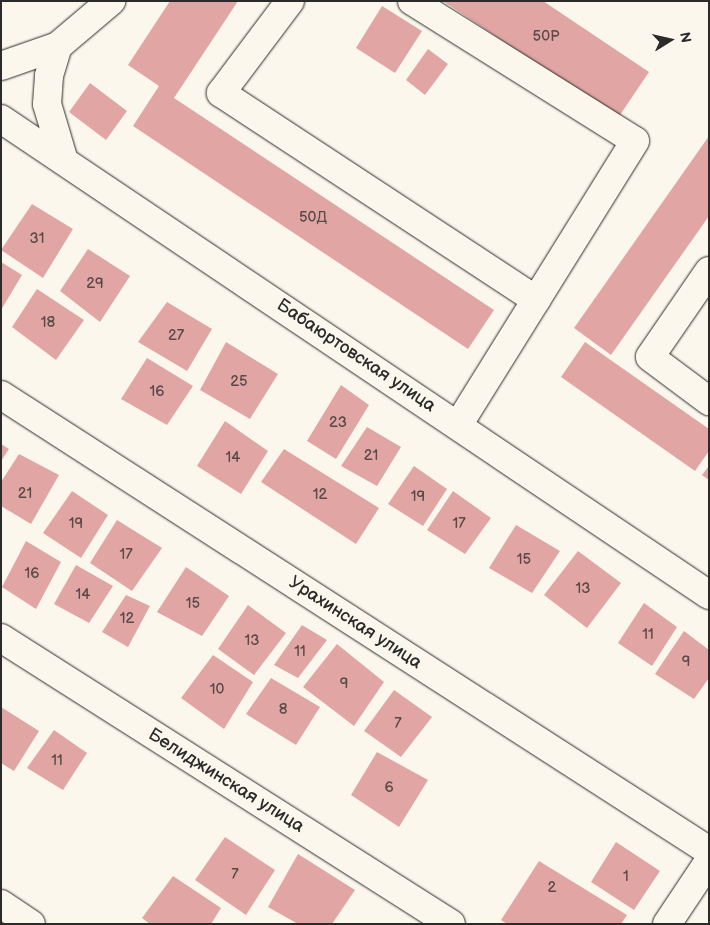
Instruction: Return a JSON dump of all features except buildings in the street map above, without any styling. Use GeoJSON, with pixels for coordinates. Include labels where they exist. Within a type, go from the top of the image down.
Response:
{"type":"FeatureCollection","features":[{"type":"Feature","properties":{"kind":"street"},"geometry":{"type":"LineString","coordinates":[[1,66],[58,46],[111,1]]}},
{"type":"Feature","properties":{"kind":"street"},"geometry":{"type":"LineString","coordinates":[[290,1],[221,94],[536,300]]}},
{"type":"Feature","properties":{"kind":"street"},"geometry":{"type":"LineString","coordinates":[[412,1],[635,141],[458,425]]}},
{"type":"Feature","properties":{"kind":"street"},"geometry":{"type":"LineString","coordinates":[[58,46],[48,76],[47,104],[64,161]]}},
{"type":"Feature","properties":{"kind":"street","name":"Бабаюртовская улица"},"geometry":{"type":"LineString","coordinates":[[1,119],[709,595]]}},
{"type":"Feature","properties":{"kind":"street"},"geometry":{"type":"LineString","coordinates":[[709,271],[650,357],[709,400]]}},
{"type":"Feature","properties":{"kind":"street","name":"Урахинская улица"},"geometry":{"type":"LineString","coordinates":[[1,394],[709,851]]}},
{"type":"Feature","properties":{"kind":"street","name":"Белиджинская улица"},"geometry":{"type":"LineString","coordinates":[[1,638],[451,924]]}},
{"type":"Feature","properties":{"kind":"street"},"geometry":{"type":"LineString","coordinates":[[667,924],[709,861]]}},
{"type":"Feature","properties":{"kind":"street"},"geometry":{"type":"LineString","coordinates":[[1,904],[31,924]]}}]}
